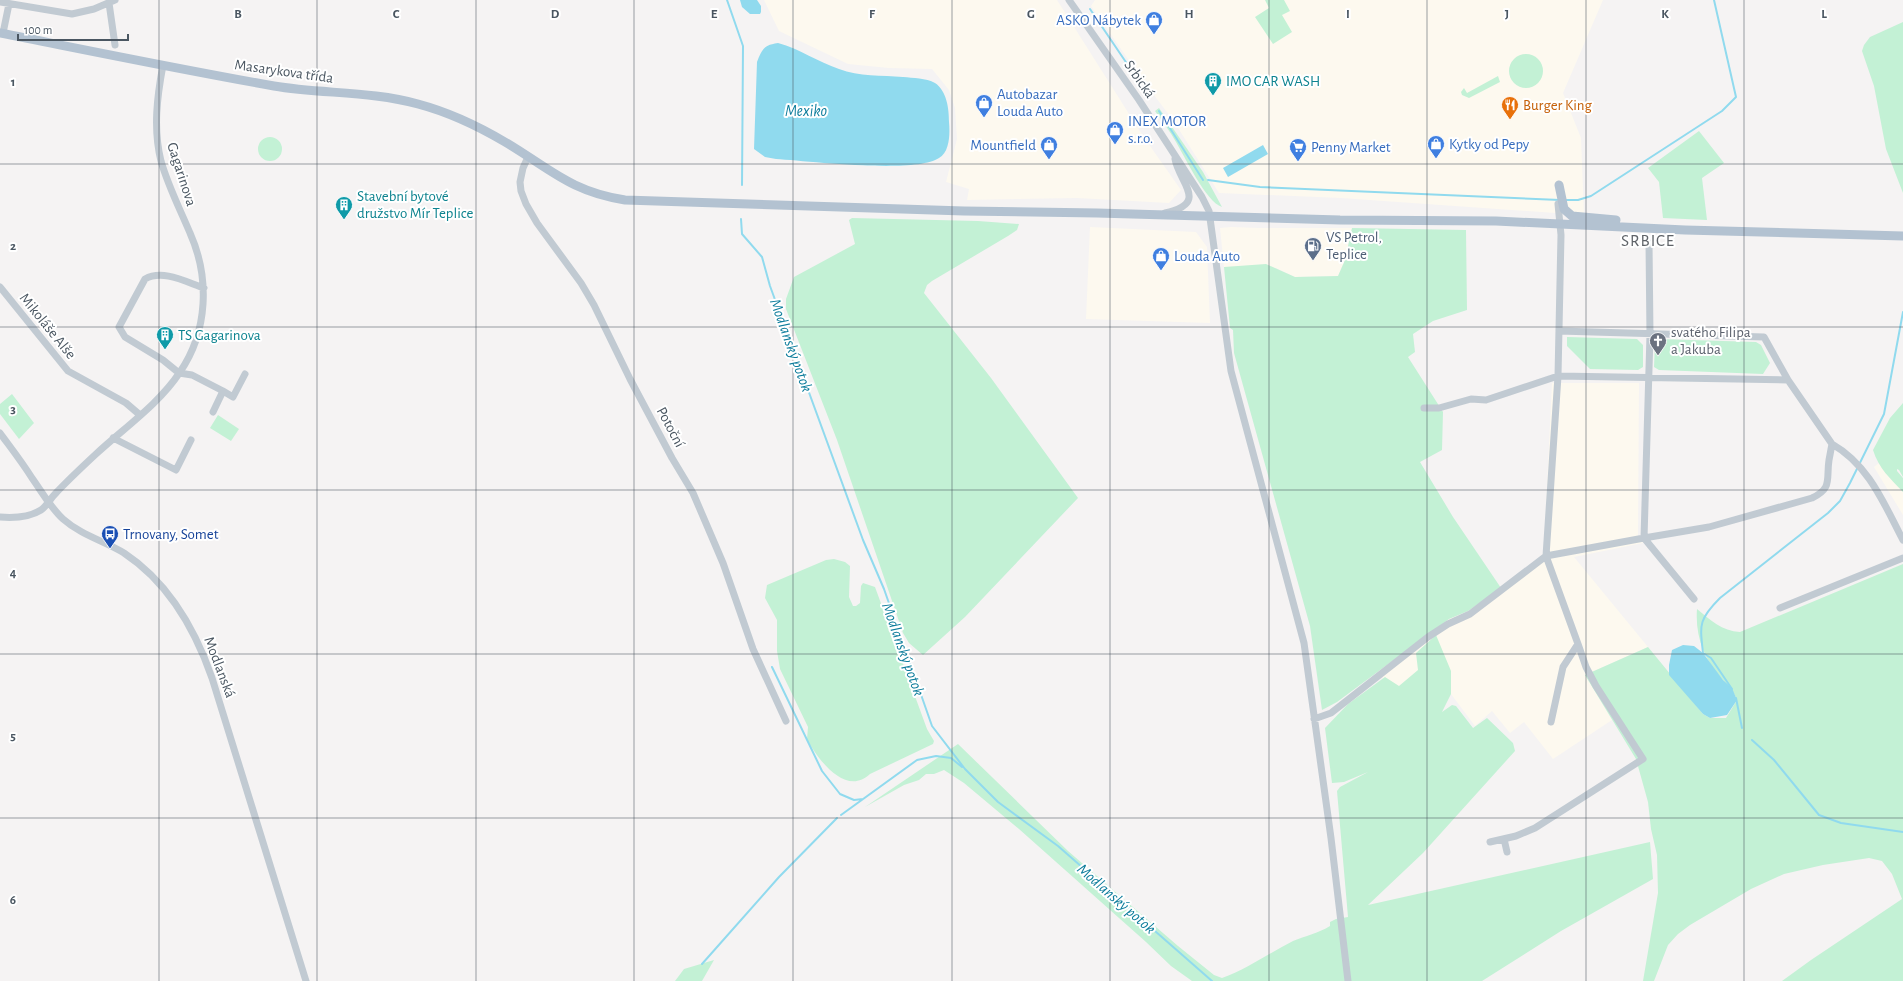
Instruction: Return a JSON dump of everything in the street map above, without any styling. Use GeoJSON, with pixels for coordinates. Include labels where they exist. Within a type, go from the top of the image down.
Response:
{"type":"FeatureCollection","features":[{"type":"Feature","properties":{"kind":"main road","name":"Masarykova třída"},"geometry":{"type":"LineString","coordinates":[[1,33],[292,89],[409,101],[439,111],[478,127],[566,182],[589,192],[625,200],[899,209],[1560,224],[1654,228]]}},
{"type":"Feature","properties":{"kind":"main road"},"geometry":{"type":"LineString","coordinates":[[1559,185],[1564,210],[1572,216],[1626,222],[1654,228],[1903,236]]}},
{"type":"Feature","properties":{"kind":"street","name":"Srbická"},"geometry":{"type":"LineString","coordinates":[[1069,0],[1174,153],[1206,203],[1210,216],[1230,366],[1299,622],[1307,658],[1348,981]]}},
{"type":"Feature","properties":{"kind":"street"},"geometry":{"type":"LineString","coordinates":[[0,2],[68,14],[108,2],[115,45]]}},
{"type":"Feature","properties":{"kind":"street"},"geometry":{"type":"LineString","coordinates":[[1,33],[9,4]]}},
{"type":"Feature","properties":{"kind":"street","name":"Gagarinova"},"geometry":{"type":"LineString","coordinates":[[0,517],[23,516],[33,514],[41,510],[61,487],[160,396],[190,357],[202,322],[204,288],[191,234],[172,194],[161,160],[156,128],[156,105],[163,65]]}},
{"type":"Feature","properties":{"kind":"street"},"geometry":{"type":"LineString","coordinates":[[1156,215],[1179,208],[1185,203],[1189,195],[1186,183],[1177,166],[1174,153]]}},
{"type":"Feature","properties":{"kind":"street","name":"Potoční"},"geometry":{"type":"LineString","coordinates":[[528,157],[523,168],[520,182],[526,204],[537,223],[581,283],[594,305],[634,386],[693,494],[724,563],[753,649],[786,721]]}},
{"type":"Feature","properties":{"kind":"street"},"geometry":{"type":"LineString","coordinates":[[1490,842],[1516,836],[1535,828],[1642,759],[1586,668],[1546,556],[1558,376],[1560,224],[1558,204]]}},
{"type":"Feature","properties":{"kind":"street"},"geometry":{"type":"LineString","coordinates":[[1649,243],[1650,335],[1644,538],[1694,599]]}},
{"type":"Feature","properties":{"kind":"street"},"geometry":{"type":"LineString","coordinates":[[204,288],[161,274],[152,275],[145,279],[119,327],[125,337],[163,360],[179,373],[192,375],[233,397],[245,374]]}},
{"type":"Feature","properties":{"kind":"street","name":"Mikoláše Alše"},"geometry":{"type":"LineString","coordinates":[[0,287],[68,371],[126,403],[140,415]]}},
{"type":"Feature","properties":{"kind":"street"},"geometry":{"type":"LineString","coordinates":[[1559,331],[1650,335],[1764,337],[1788,380],[1832,444],[1845,451],[1862,468],[1875,486],[1903,540]]}},
{"type":"Feature","properties":{"kind":"street"},"geometry":{"type":"LineString","coordinates":[[1424,408],[1439,408],[1471,398],[1486,400],[1558,376],[1788,380]]}},
{"type":"Feature","properties":{"kind":"street"},"geometry":{"type":"LineString","coordinates":[[213,412],[224,391]]}},
{"type":"Feature","properties":{"kind":"street","name":"Modlanská"},"geometry":{"type":"LineString","coordinates":[[0,433],[16,453],[48,502],[70,525],[122,552],[146,570],[155,578],[172,599],[194,634],[212,678],[306,981]]}},
{"type":"Feature","properties":{"kind":"street"},"geometry":{"type":"LineString","coordinates":[[113,438],[176,470],[191,440]]}},
{"type":"Feature","properties":{"kind":"street"},"geometry":{"type":"LineString","coordinates":[[1314,719],[1331,713],[1428,637],[1448,624],[1470,614],[1546,556],[1710,527],[1812,498],[1821,494],[1829,482],[1829,461],[1832,444]]}},
{"type":"Feature","properties":{"kind":"street"},"geometry":{"type":"LineString","coordinates":[[1780,608],[1903,558]]}},
{"type":"Feature","properties":{"kind":"street"},"geometry":{"type":"LineString","coordinates":[[1551,722],[1563,667],[1578,644]]}},
{"type":"Feature","properties":{"kind":"street"},"geometry":{"type":"LineString","coordinates":[[1504,839],[1507,852]]}},
{"type":"Feature","properties":{"kind":"shaded area"},"geometry":{"type":"Polygon","coordinates":[[[764,0],[1057,0],[1143,136],[1181,190],[1169,203],[1077,198],[967,200],[969,189],[946,182],[957,139],[955,108],[949,90],[932,69],[889,68],[848,64],[779,31],[764,0]]]}},
{"type":"Feature","properties":{"kind":"shaded area"},"geometry":{"type":"Polygon","coordinates":[[[1095,0],[1603,0],[1563,93],[1581,138],[1584,215],[1341,198],[1219,193],[1173,120],[1144,82],[1091,6],[1095,0]]]}},
{"type":"Feature","properties":{"kind":"shaded area"},"geometry":{"type":"Polygon","coordinates":[[[1090,227],[1196,232],[1207,247],[1210,323],[1086,319],[1090,227]]]}},
{"type":"Feature","properties":{"kind":"shaded area"},"geometry":{"type":"Polygon","coordinates":[[[1220,228],[1352,228],[1345,260],[1338,276],[1295,277],[1276,268],[1224,267],[1220,228]]]}},
{"type":"Feature","properties":{"kind":"shaded area"},"geometry":{"type":"Polygon","coordinates":[[[1552,383],[1639,383],[1638,537],[1643,543],[1574,557],[1648,647],[1585,675],[1612,720],[1553,759],[1524,722],[1510,733],[1492,711],[1475,726],[1445,686],[1413,711],[1377,671],[1449,619],[1468,611],[1541,557],[1544,550],[1552,383]]]}},
{"type":"Feature","properties":{"kind":"shaded area"},"geometry":{"type":"Polygon","coordinates":[[[1879,463],[1903,492],[1903,515],[1874,467],[1879,463]]]}},
{"type":"Feature","properties":{"kind":"green space"},"geometry":{"type":"Polygon","coordinates":[[[1265,0],[1284,0],[1290,11],[1282,15],[1292,32],[1273,44],[1255,17],[1269,8],[1265,0]]]}},
{"type":"Feature","properties":{"kind":"green space"},"geometry":{"type":"Polygon","coordinates":[[[1903,22],[1903,193],[1886,149],[1874,86],[1862,51],[1864,45],[1870,37],[1903,22]]]}},
{"type":"Feature","properties":{"kind":"green space"},"geometry":{"type":"Polygon","coordinates":[[[1526,54],[1538,59],[1543,71],[1538,83],[1526,88],[1514,83],[1509,71],[1514,59],[1526,54]]]}},
{"type":"Feature","properties":{"kind":"green space"},"geometry":{"type":"Polygon","coordinates":[[[1498,76],[1500,82],[1469,98],[1462,95],[1461,92],[1464,88],[1467,93],[1498,76]]]}},
{"type":"Feature","properties":{"kind":"green space"},"geometry":{"type":"Polygon","coordinates":[[[1159,108],[1203,172],[1222,207],[1209,197],[1196,178],[1174,138],[1155,111],[1159,108]]]}},
{"type":"Feature","properties":{"kind":"green space"},"geometry":{"type":"Polygon","coordinates":[[[1699,131],[1724,163],[1702,178],[1707,220],[1663,218],[1659,182],[1648,168],[1699,131]]]}},
{"type":"Feature","properties":{"kind":"green space"},"geometry":{"type":"Polygon","coordinates":[[[270,137],[279,140],[282,149],[279,158],[270,161],[261,158],[258,149],[261,140],[270,137]]]}},
{"type":"Feature","properties":{"kind":"green space"},"geometry":{"type":"Polygon","coordinates":[[[852,218],[978,221],[1019,224],[1017,230],[1008,236],[932,281],[927,285],[924,293],[991,378],[1078,498],[965,617],[923,655],[909,643],[903,633],[837,440],[786,309],[786,299],[794,277],[855,244],[849,220],[852,218]]]}},
{"type":"Feature","properties":{"kind":"green space"},"geometry":{"type":"Polygon","coordinates":[[[1352,228],[1466,230],[1467,310],[1433,321],[1413,334],[1415,352],[1408,357],[1443,412],[1442,450],[1420,462],[1453,517],[1501,588],[1468,611],[1449,619],[1337,702],[1322,710],[1310,626],[1234,353],[1233,330],[1230,328],[1224,267],[1266,264],[1295,277],[1338,276],[1345,260],[1352,228]]]}},
{"type":"Feature","properties":{"kind":"green space"},"geometry":{"type":"Polygon","coordinates":[[[1567,337],[1637,339],[1643,345],[1643,367],[1638,370],[1590,369],[1567,346],[1567,337]]]}},
{"type":"Feature","properties":{"kind":"green space"},"geometry":{"type":"Polygon","coordinates":[[[1658,339],[1756,342],[1761,345],[1770,363],[1763,374],[1659,370],[1654,367],[1655,344],[1658,339]]]}},
{"type":"Feature","properties":{"kind":"green space"},"geometry":{"type":"Polygon","coordinates":[[[12,394],[34,423],[19,439],[0,414],[0,404],[12,394]]]}},
{"type":"Feature","properties":{"kind":"green space"},"geometry":{"type":"Polygon","coordinates":[[[1903,403],[1903,477],[1899,470],[1897,469],[1897,471],[1903,478],[1903,492],[1889,478],[1878,463],[1873,450],[1890,418],[1903,403]]]}},
{"type":"Feature","properties":{"kind":"green space"},"geometry":{"type":"Polygon","coordinates":[[[218,415],[239,429],[231,441],[210,428],[218,415]]]}},
{"type":"Feature","properties":{"kind":"green space"},"geometry":{"type":"Polygon","coordinates":[[[834,559],[845,562],[850,566],[849,597],[853,606],[860,603],[861,586],[863,583],[875,587],[927,729],[934,741],[933,744],[870,774],[861,780],[852,781],[842,779],[825,765],[818,757],[807,739],[808,727],[780,669],[777,651],[777,620],[765,598],[767,585],[826,560],[834,559]]]}},
{"type":"Feature","properties":{"kind":"green space"},"geometry":{"type":"Polygon","coordinates":[[[1903,564],[1903,981],[1782,981],[1902,899],[1892,874],[1882,861],[1869,858],[1823,865],[1784,874],[1751,889],[1690,925],[1678,934],[1668,945],[1654,981],[1643,981],[1658,893],[1657,855],[1651,829],[1648,802],[1636,759],[1585,675],[1648,647],[1703,714],[1710,718],[1726,718],[1737,700],[1732,691],[1716,672],[1702,647],[1699,638],[1697,609],[1722,627],[1728,630],[1740,632],[1903,564]]]}},
{"type":"Feature","properties":{"kind":"green space"},"geometry":{"type":"Polygon","coordinates":[[[1436,635],[1451,671],[1451,694],[1442,712],[1452,705],[1456,706],[1473,728],[1487,718],[1513,743],[1515,751],[1423,853],[1368,905],[1650,842],[1653,879],[1561,931],[1482,981],[1192,981],[1171,966],[1019,829],[964,783],[944,770],[934,774],[926,774],[919,780],[904,785],[865,807],[958,744],[1068,851],[1178,946],[1214,975],[1222,978],[1249,966],[1293,941],[1317,933],[1330,926],[1330,922],[1336,919],[1348,917],[1337,791],[1340,787],[1368,772],[1344,782],[1332,783],[1325,728],[1348,704],[1385,677],[1399,686],[1418,670],[1416,653],[1436,635]]]}},
{"type":"Feature","properties":{"kind":"green space"},"geometry":{"type":"Polygon","coordinates":[[[714,960],[702,981],[675,981],[684,969],[714,960]]]}},
{"type":"Feature","properties":{"kind":"water"},"geometry":{"type":"Polygon","coordinates":[[[740,0],[757,0],[761,6],[760,14],[750,14],[742,7],[740,0]]]}},
{"type":"Feature","properties":{"kind":"water","name":"Mexiko"},"geometry":{"type":"Polygon","coordinates":[[[778,43],[847,72],[863,75],[919,78],[935,83],[945,95],[948,106],[949,137],[947,147],[943,155],[926,163],[886,166],[836,164],[765,157],[754,149],[757,62],[764,48],[778,43]]]}},
{"type":"Feature","properties":{"kind":"water"},"geometry":{"type":"Polygon","coordinates":[[[1263,145],[1268,154],[1228,177],[1223,168],[1263,145]]]}},
{"type":"Feature","properties":{"kind":"water"},"geometry":{"type":"Polygon","coordinates":[[[1683,645],[1694,646],[1703,653],[1723,680],[1732,688],[1737,700],[1727,715],[1710,718],[1703,714],[1669,675],[1672,650],[1683,645]]]}},
{"type":"Feature","properties":{"kind":"waterway","name":"Modlanský potok"},"geometry":{"type":"LineString","coordinates":[[727,0],[743,46],[742,185]]}},
{"type":"Feature","properties":{"kind":"waterway"},"geometry":{"type":"LineString","coordinates":[[1564,200],[1578,200],[1591,196],[1722,111],[1736,97],[1714,0]]}},
{"type":"Feature","properties":{"kind":"waterway"},"geometry":{"type":"LineString","coordinates":[[1090,9],[1138,80]]}},
{"type":"Feature","properties":{"kind":"waterway"},"geometry":{"type":"LineString","coordinates":[[1159,111],[1203,180]]}},
{"type":"Feature","properties":{"kind":"waterway"},"geometry":{"type":"LineString","coordinates":[[1208,180],[1260,187],[1560,200]]}},
{"type":"Feature","properties":{"kind":"waterway","name":"Modlanský potok"},"geometry":{"type":"LineString","coordinates":[[741,219],[742,234],[762,257],[770,286],[863,540],[884,589],[932,726],[965,769],[998,802],[1058,846],[1212,981]]}},
{"type":"Feature","properties":{"kind":"waterway"},"geometry":{"type":"LineString","coordinates":[[1732,689],[1711,658],[1703,653],[1701,629],[1704,618],[1720,598],[1828,513],[1840,501],[1884,414],[1903,312]]}},
{"type":"Feature","properties":{"kind":"waterway"},"geometry":{"type":"LineString","coordinates":[[772,667],[822,771],[840,794],[854,800],[863,799]]}},
{"type":"Feature","properties":{"kind":"waterway"},"geometry":{"type":"LineString","coordinates":[[1736,698],[1742,728]]}},
{"type":"Feature","properties":{"kind":"waterway"},"geometry":{"type":"LineString","coordinates":[[1752,740],[1774,760],[1819,815],[1841,823],[1903,832]]}},
{"type":"Feature","properties":{"kind":"waterway"},"geometry":{"type":"LineString","coordinates":[[841,815],[917,760],[936,756],[951,758],[962,767]]}},
{"type":"Feature","properties":{"kind":"waterway"},"geometry":{"type":"LineString","coordinates":[[702,964],[779,877],[837,818]]}},
{"type":"Feature","properties":{"kind":"place","name":"ASKO Nábytek"},"geometry":{"type":"Point","coordinates":[1154,35]}},
{"type":"Feature","properties":{"kind":"place","name":"IMO CAR WASH"},"geometry":{"type":"Point","coordinates":[1213,96]}},
{"type":"Feature","properties":{"kind":"place","name":"Autobazar Louda Auto"},"geometry":{"type":"Point","coordinates":[984,118]}},
{"type":"Feature","properties":{"kind":"place","name":"Burger King"},"geometry":{"type":"Point","coordinates":[1510,120]}},
{"type":"Feature","properties":{"kind":"place","name":"INEX MOTOR s.r.o."},"geometry":{"type":"Point","coordinates":[1115,145]}},
{"type":"Feature","properties":{"kind":"place","name":"Kytky od Pepy"},"geometry":{"type":"Point","coordinates":[1436,159]}},
{"type":"Feature","properties":{"kind":"place","name":"Mountfield"},"geometry":{"type":"Point","coordinates":[1049,160]}},
{"type":"Feature","properties":{"kind":"place","name":"Penny Market"},"geometry":{"type":"Point","coordinates":[1298,162]}},
{"type":"Feature","properties":{"kind":"place","name":"Stavební bytové družstvo Mír Teplice"},"geometry":{"type":"Point","coordinates":[344,220]}},
{"type":"Feature","properties":{"kind":"place","name":"VS Petrol, Teplice"},"geometry":{"type":"Point","coordinates":[1313,261]}},
{"type":"Feature","properties":{"kind":"place","name":"Louda Auto"},"geometry":{"type":"Point","coordinates":[1161,271]}},
{"type":"Feature","properties":{"kind":"place","name":"TS Gagarinova"},"geometry":{"type":"Point","coordinates":[165,350]}},
{"type":"Feature","properties":{"kind":"place","name":"svatého Filipa a Jakuba"},"geometry":{"type":"Point","coordinates":[1658,356]}},
{"type":"Feature","properties":{"kind":"place","name":"Trnovany, Somet"},"geometry":{"type":"Point","coordinates":[110,549]}},
{"type":"Feature","properties":{"kind":"district","name":"SRBICE"},"geometry":{"type":"Point","coordinates":[1648,240]}}]}
